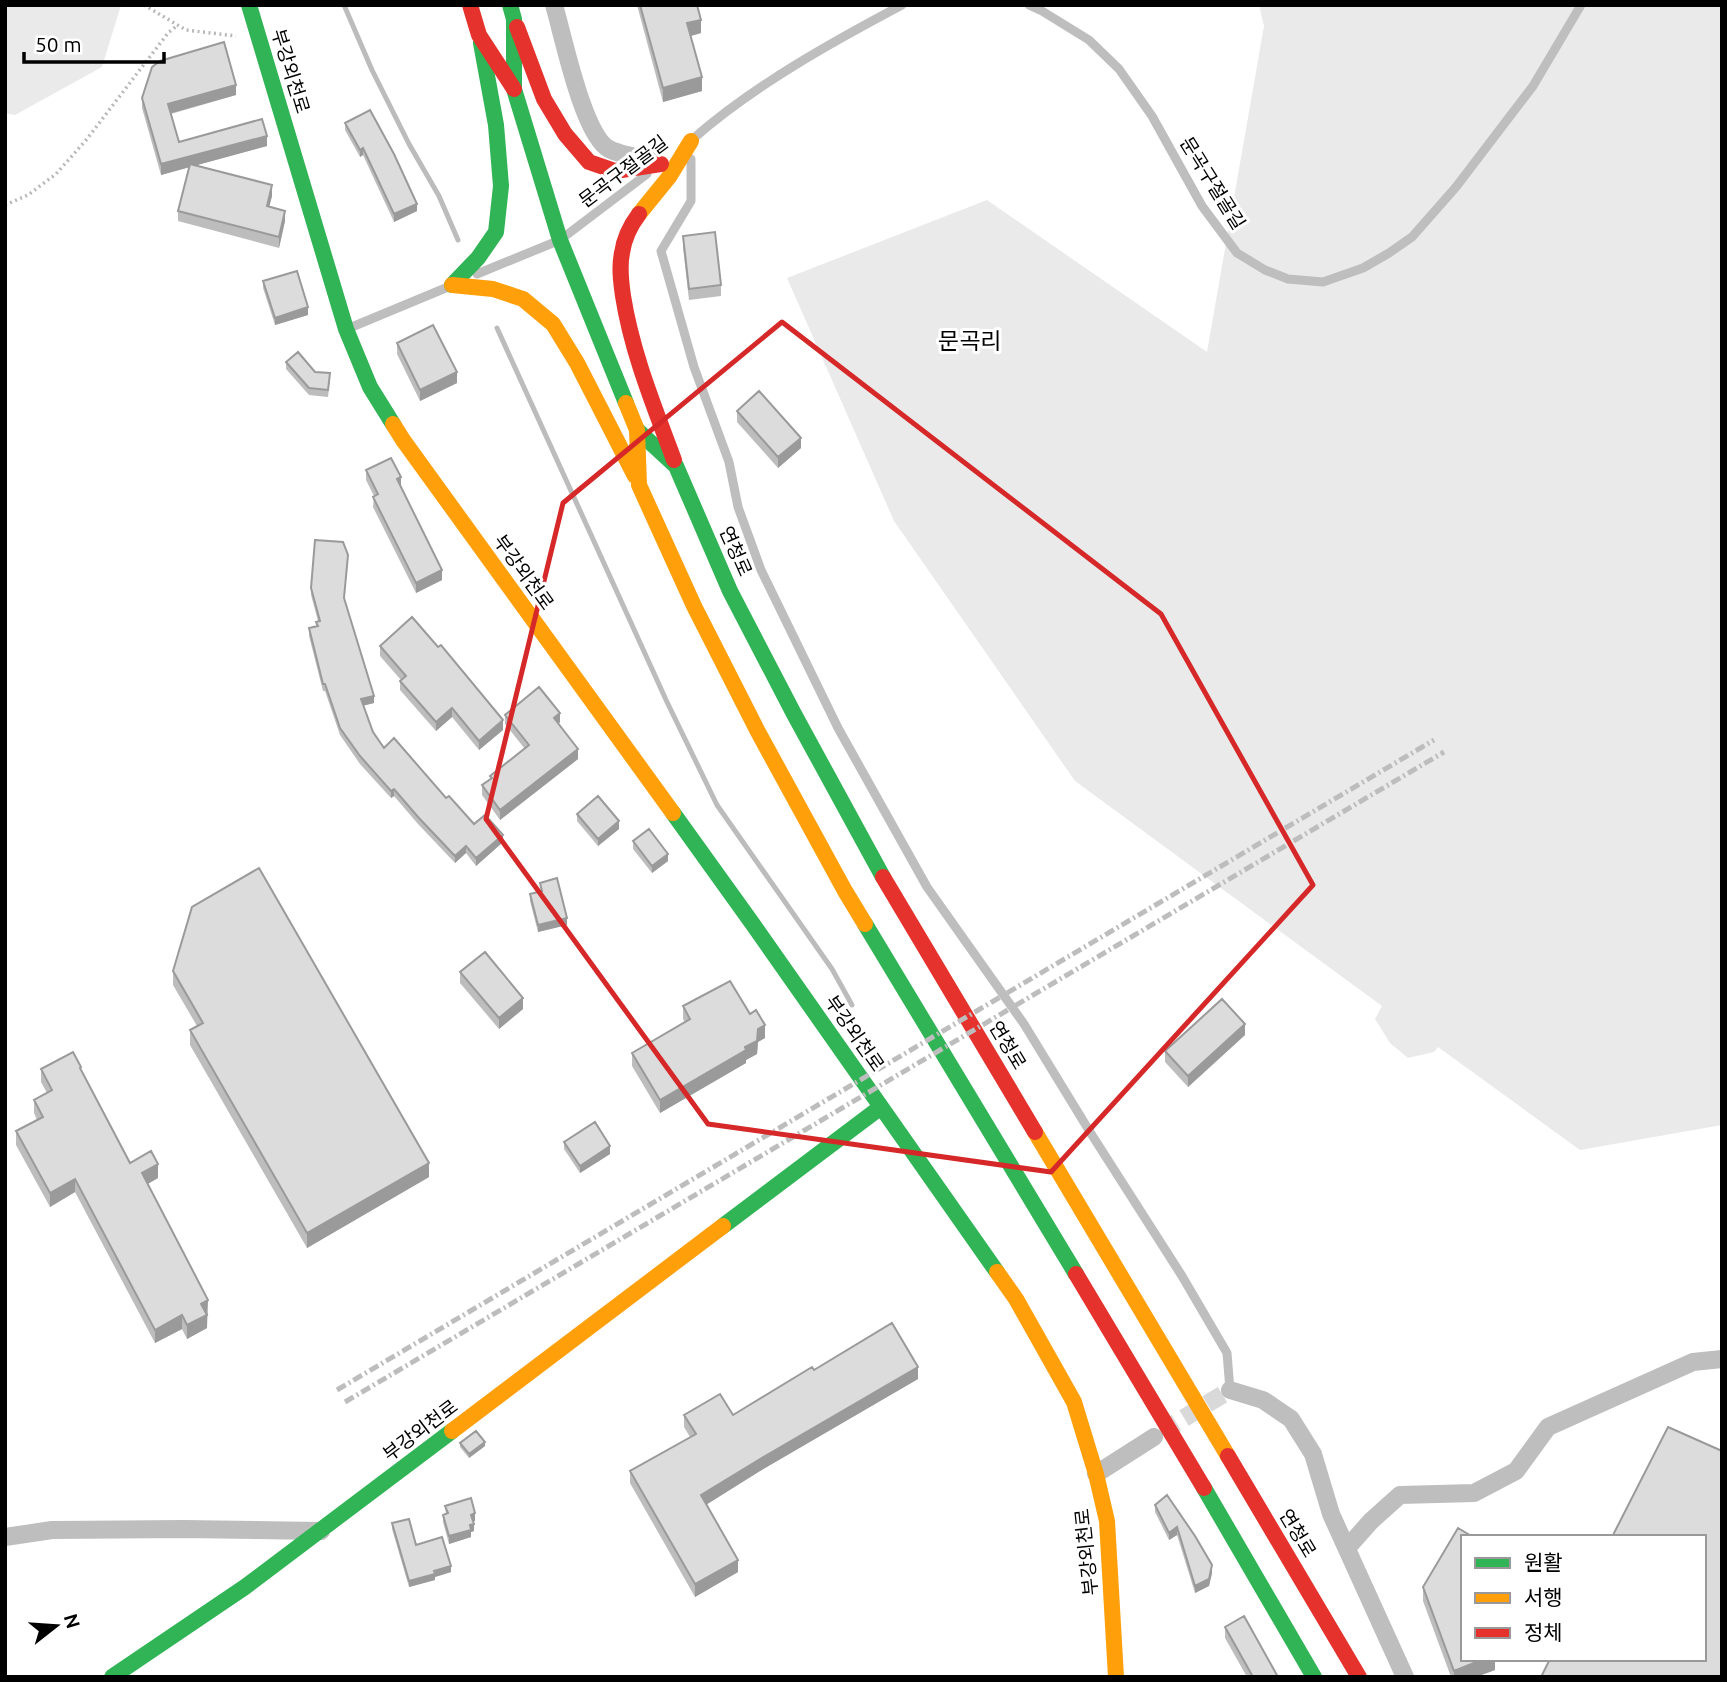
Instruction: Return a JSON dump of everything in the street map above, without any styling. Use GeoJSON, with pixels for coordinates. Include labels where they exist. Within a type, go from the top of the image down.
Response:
{"type":"FeatureCollection","features":[{"type":"Feature","properties":{"kind":"main road","name":"부강외천로"},"geometry":{"type":"LineString","coordinates":[[249,5],[346,329],[370,387],[403,440],[752,923],[1016,1299],[1074,1402],[1107,1521],[1116,1677]]}},
{"type":"Feature","properties":{"kind":"main road","name":"연청로"},"geometry":{"type":"LineString","coordinates":[[470,5],[479,35],[513,89],[560,240],[637,430],[639,485],[700,618],[757,730],[845,891],[1191,1465],[1314,1677]]}},
{"type":"Feature","properties":{"kind":"main road","name":"연청로"},"geometry":{"type":"LineString","coordinates":[[512,12],[513,89]]}},
{"type":"Feature","properties":{"kind":"main road"},"geometry":{"type":"LineString","coordinates":[[512,12],[544,99],[565,134],[589,162],[615,171],[661,164]]}},
{"type":"Feature","properties":{"kind":"main road"},"geometry":{"type":"LineString","coordinates":[[452,285],[478,258],[496,232],[500,186],[496,125],[479,35]]}},
{"type":"Feature","properties":{"kind":"main road"},"geometry":{"type":"LineString","coordinates":[[676,466],[637,352],[621,295],[620,262],[626,235],[637,216],[671,174],[691,141]]}},
{"type":"Feature","properties":{"kind":"main road"},"geometry":{"type":"LineString","coordinates":[[452,285],[493,289],[523,299],[553,324],[578,363],[639,485]]}},
{"type":"Feature","properties":{"kind":"main road","name":"연청로"},"geometry":{"type":"LineString","coordinates":[[637,430],[676,466],[730,591],[881,873],[1359,1677]]}},
{"type":"Feature","properties":{"kind":"main road","name":"부강외천로"},"geometry":{"type":"LineString","coordinates":[[112,1677],[245,1587],[321,1531],[881,1107]]}},
{"type":"Feature","properties":{"kind":"street"},"geometry":{"type":"LineString","coordinates":[[554,5],[580,101],[593,131],[608,149],[661,164]]}},
{"type":"Feature","properties":{"kind":"street"},"geometry":{"type":"LineString","coordinates":[[1347,1548],[1371,1521],[1400,1495],[1474,1493],[1516,1471],[1548,1427],[1693,1362],[1722,1359]]}},
{"type":"Feature","properties":{"kind":"street"},"geometry":{"type":"LineString","coordinates":[[1230,1390],[1263,1400],[1291,1419],[1313,1454],[1331,1514],[1405,1677]]}},
{"type":"Feature","properties":{"kind":"street"},"geometry":{"type":"LineString","coordinates":[[1096,1474],[1154,1437]]}},
{"type":"Feature","properties":{"kind":"street"},"geometry":{"type":"LineString","coordinates":[[5,1537],[52,1530],[321,1531]]}},
{"type":"Feature","properties":{"kind":"lane","name":"문곡구절골길"},"geometry":{"type":"LineString","coordinates":[[346,329],[560,240],[749,95],[902,5]]}},
{"type":"Feature","properties":{"kind":"lane","name":"문곡구절골길"},"geometry":{"type":"LineString","coordinates":[[1029,5],[1089,40],[1119,69],[1152,116],[1202,206],[1237,253],[1265,270],[1288,279],[1323,282],[1363,268],[1412,237],[1456,187],[1533,86],[1581,5]]}},
{"type":"Feature","properties":{"kind":"lane"},"geometry":{"type":"LineString","coordinates":[[691,141],[691,201],[661,251],[694,367],[729,461],[738,507],[761,570],[838,728],[928,887],[1024,1024],[1182,1276],[1227,1353],[1230,1390]]}},
{"type":"Feature","properties":{"kind":"path"},"geometry":{"type":"LineString","coordinates":[[144,5],[186,30],[259,38]]}},
{"type":"Feature","properties":{"kind":"path"},"geometry":{"type":"LineString","coordinates":[[5,205],[28,195],[56,174],[87,139],[168,33],[178,25]]}},
{"type":"Feature","properties":{"kind":"highlighted area"},"geometry":{"type":"Polygon","coordinates":[[[782,322],[1161,614],[1313,885],[1051,1172],[708,1124],[486,819],[563,503],[782,322]]]}},
{"type":"Feature","properties":{"kind":"shaded area"},"geometry":{"type":"Polygon","coordinates":[[[5,5],[121,5],[102,67],[15,115],[5,113],[5,5]]]}},
{"type":"Feature","properties":{"kind":"shaded area"},"geometry":{"type":"Polygon","coordinates":[[[1259,5],[1722,5],[1722,1125],[1580,1150],[1438,1047],[1434,1052],[1408,1058],[1390,1043],[1375,1019],[1382,1006],[1075,781],[894,521],[787,278],[987,200],[1207,352],[1264,26],[1259,5]]]}},
{"type":"Feature","properties":{"kind":"building"},"geometry":{"type":"Polygon","coordinates":[[[640,5],[697,5],[701,20],[687,23],[702,77],[663,88],[640,5]]]}},
{"type":"Feature","properties":{"kind":"building"},"geometry":{"type":"Polygon","coordinates":[[[224,42],[236,85],[168,104],[179,142],[262,119],[267,136],[161,164],[142,98],[152,67],[160,61],[224,42]]]}},
{"type":"Feature","properties":{"kind":"building"},"geometry":{"type":"Polygon","coordinates":[[[370,110],[417,204],[394,214],[363,148],[360,150],[345,123],[370,110]]]}},
{"type":"Feature","properties":{"kind":"building"},"geometry":{"type":"Polygon","coordinates":[[[190,164],[272,185],[267,206],[285,211],[279,237],[178,211],[190,164]]]}},
{"type":"Feature","properties":{"kind":"building"},"geometry":{"type":"Polygon","coordinates":[[[715,232],[721,285],[689,289],[683,236],[715,232]]]}},
{"type":"Feature","properties":{"kind":"building"},"geometry":{"type":"Polygon","coordinates":[[[297,271],[308,307],[275,318],[263,281],[297,271]]]}},
{"type":"Feature","properties":{"kind":"building"},"geometry":{"type":"Polygon","coordinates":[[[433,325],[457,372],[420,390],[397,343],[433,325]]]}},
{"type":"Feature","properties":{"kind":"building"},"geometry":{"type":"Polygon","coordinates":[[[298,352],[315,372],[330,373],[328,390],[309,388],[286,362],[298,352]]]}},
{"type":"Feature","properties":{"kind":"building"},"geometry":{"type":"Polygon","coordinates":[[[759,391],[801,438],[778,457],[737,411],[759,391]]]}},
{"type":"Feature","properties":{"kind":"building"},"geometry":{"type":"Polygon","coordinates":[[[391,458],[401,477],[397,479],[442,570],[416,583],[373,497],[378,494],[366,470],[391,458]]]}},
{"type":"Feature","properties":{"kind":"building"},"geometry":{"type":"Polygon","coordinates":[[[315,540],[343,542],[348,555],[344,598],[374,696],[361,699],[373,732],[384,748],[394,738],[446,798],[449,796],[474,824],[485,815],[503,835],[476,858],[466,846],[455,856],[394,789],[391,791],[340,728],[323,684],[309,628],[318,626],[316,622],[320,621],[311,588],[315,540]]]}},
{"type":"Feature","properties":{"kind":"building"},"geometry":{"type":"Polygon","coordinates":[[[412,617],[438,647],[441,645],[503,720],[479,741],[452,708],[436,722],[400,681],[406,676],[380,646],[412,617]]]}},
{"type":"Feature","properties":{"kind":"building"},"geometry":{"type":"Polygon","coordinates":[[[539,687],[560,713],[554,718],[578,749],[500,810],[482,785],[529,745],[505,715],[539,687]]]}},
{"type":"Feature","properties":{"kind":"building"},"geometry":{"type":"Polygon","coordinates":[[[598,796],[619,821],[598,839],[577,814],[598,796]]]}},
{"type":"Feature","properties":{"kind":"building"},"geometry":{"type":"Polygon","coordinates":[[[649,829],[668,854],[652,866],[633,841],[649,829]]]}},
{"type":"Feature","properties":{"kind":"building"},"geometry":{"type":"Polygon","coordinates":[[[259,868],[429,1163],[307,1233],[190,1030],[203,1023],[173,971],[192,907],[259,868]]]}},
{"type":"Feature","properties":{"kind":"building"},"geometry":{"type":"Polygon","coordinates":[[[557,878],[567,918],[538,925],[530,894],[542,891],[540,883],[557,878]]]}},
{"type":"Feature","properties":{"kind":"building"},"geometry":{"type":"Polygon","coordinates":[[[485,952],[523,998],[499,1018],[460,972],[485,952]]]}},
{"type":"Feature","properties":{"kind":"building"},"geometry":{"type":"Polygon","coordinates":[[[730,981],[750,1014],[756,1010],[765,1025],[758,1029],[757,1041],[660,1100],[632,1053],[690,1019],[683,1006],[730,981]]]}},
{"type":"Feature","properties":{"kind":"building"},"geometry":{"type":"Polygon","coordinates":[[[1222,999],[1245,1024],[1188,1076],[1165,1051],[1222,999]]]}},
{"type":"Feature","properties":{"kind":"building"},"geometry":{"type":"Polygon","coordinates":[[[73,1052],[130,1163],[151,1151],[158,1164],[142,1173],[208,1300],[201,1304],[207,1315],[187,1325],[182,1315],[155,1330],[75,1179],[50,1193],[16,1131],[43,1117],[34,1100],[52,1090],[41,1069],[73,1052]]]}},
{"type":"Feature","properties":{"kind":"building"},"geometry":{"type":"Polygon","coordinates":[[[595,1122],[610,1146],[580,1166],[564,1142],[595,1122]]]}},
{"type":"Feature","properties":{"kind":"building"},"geometry":{"type":"Polygon","coordinates":[[[892,1323],[918,1367],[701,1495],[738,1560],[695,1584],[630,1471],[696,1434],[684,1415],[720,1394],[733,1415],[892,1323]]]}},
{"type":"Feature","properties":{"kind":"building"},"geometry":{"type":"Polygon","coordinates":[[[1668,1427],[1722,1451],[1722,1677],[1541,1677],[1549,1661],[1706,1661],[1706,1535],[1613,1535],[1668,1427]]]}},
{"type":"Feature","properties":{"kind":"building"},"geometry":{"type":"Polygon","coordinates":[[[476,1431],[485,1442],[469,1454],[460,1443],[476,1431]]]}},
{"type":"Feature","properties":{"kind":"building"},"geometry":{"type":"Polygon","coordinates":[[[1167,1495],[1212,1565],[1209,1579],[1195,1586],[1177,1527],[1169,1533],[1155,1505],[1167,1495]]]}},
{"type":"Feature","properties":{"kind":"building"},"geometry":{"type":"Polygon","coordinates":[[[471,1498],[475,1513],[471,1515],[474,1524],[470,1525],[471,1530],[449,1536],[443,1515],[448,1513],[445,1506],[471,1498]]]}},
{"type":"Feature","properties":{"kind":"building"},"geometry":{"type":"Polygon","coordinates":[[[409,1519],[416,1545],[442,1537],[451,1566],[434,1571],[435,1574],[409,1581],[392,1523],[409,1519]]]}},
{"type":"Feature","properties":{"kind":"building"},"geometry":{"type":"Polygon","coordinates":[[[1458,1528],[1470,1535],[1461,1535],[1461,1661],[1479,1661],[1454,1671],[1423,1587],[1458,1528]]]}},
{"type":"Feature","properties":{"kind":"building"},"geometry":{"type":"Polygon","coordinates":[[[1244,1616],[1278,1677],[1253,1677],[1225,1627],[1244,1616]]]}},
{"type":"Feature","properties":{"kind":"waterway"},"geometry":{"type":"LineString","coordinates":[[344,5],[372,70],[439,196],[458,240]]}},
{"type":"Feature","properties":{"kind":"waterway"},"geometry":{"type":"LineString","coordinates":[[497,328],[667,702],[717,805],[832,969],[852,1005]]}},
{"type":"Feature","properties":{"kind":"tunnel"},"geometry":{"type":"LineString","coordinates":[[1161,1432],[1230,1390]]}},
{"type":"Feature","properties":{"kind":"railway"},"geometry":{"type":"LineString","coordinates":[[337,1390],[1434,740]]}},
{"type":"Feature","properties":{"kind":"railway"},"geometry":{"type":"LineString","coordinates":[[345,1402],[1444,752]]}},
{"type":"Feature","properties":{"kind":"traffic: fast"},"geometry":{"type":"LineString","coordinates":[[249,5],[346,329],[370,387],[393,424]]}},
{"type":"Feature","properties":{"kind":"traffic: fast"},"geometry":{"type":"LineString","coordinates":[[510,5],[514,19],[514,89]]}},
{"type":"Feature","properties":{"kind":"traffic: fast"},"geometry":{"type":"LineString","coordinates":[[452,285],[478,258],[496,232],[501,186],[496,125],[481,43]]}},
{"type":"Feature","properties":{"kind":"traffic: fast"},"geometry":{"type":"LineString","coordinates":[[514,89],[560,240],[626,403]]}},
{"type":"Feature","properties":{"kind":"traffic: fast"},"geometry":{"type":"LineString","coordinates":[[637,430],[676,466],[730,591],[883,877]]}},
{"type":"Feature","properties":{"kind":"traffic: fast"},"geometry":{"type":"LineString","coordinates":[[673,813],[997,1272]]}},
{"type":"Feature","properties":{"kind":"traffic: fast"},"geometry":{"type":"LineString","coordinates":[[865,924],[1076,1274]]}},
{"type":"Feature","properties":{"kind":"traffic: fast"},"geometry":{"type":"LineString","coordinates":[[723,1226],[881,1107]]}},
{"type":"Feature","properties":{"kind":"traffic: fast"},"geometry":{"type":"LineString","coordinates":[[112,1677],[245,1587],[452,1431]]}},
{"type":"Feature","properties":{"kind":"traffic: fast"},"geometry":{"type":"LineString","coordinates":[[1204,1488],[1314,1677]]}},
{"type":"Feature","properties":{"kind":"traffic: slow"},"geometry":{"type":"LineString","coordinates":[[639,214],[669,177],[691,141]]}},
{"type":"Feature","properties":{"kind":"traffic: slow"},"geometry":{"type":"LineString","coordinates":[[452,285],[493,289],[523,299],[553,324],[577,363],[635,476]]}},
{"type":"Feature","properties":{"kind":"traffic: slow"},"geometry":{"type":"LineString","coordinates":[[626,403],[637,430],[639,485],[694,606],[757,730],[865,924]]}},
{"type":"Feature","properties":{"kind":"traffic: slow"},"geometry":{"type":"LineString","coordinates":[[393,424],[673,813]]}},
{"type":"Feature","properties":{"kind":"traffic: slow"},"geometry":{"type":"LineString","coordinates":[[1035,1132],[1228,1456]]}},
{"type":"Feature","properties":{"kind":"traffic: slow"},"geometry":{"type":"LineString","coordinates":[[452,1431],[723,1226]]}},
{"type":"Feature","properties":{"kind":"traffic: slow"},"geometry":{"type":"LineString","coordinates":[[997,1272],[1016,1299],[1074,1402],[1096,1474],[1107,1521],[1116,1677]]}},
{"type":"Feature","properties":{"kind":"traffic: jam"},"geometry":{"type":"LineString","coordinates":[[470,5],[479,35],[514,89]]}},
{"type":"Feature","properties":{"kind":"traffic: jam"},"geometry":{"type":"LineString","coordinates":[[517,27],[544,99],[565,134],[589,162],[615,171],[661,164]]}},
{"type":"Feature","properties":{"kind":"traffic: jam"},"geometry":{"type":"LineString","coordinates":[[639,214],[628,232],[621,258],[623,296],[638,359],[674,460]]}},
{"type":"Feature","properties":{"kind":"traffic: jam"},"geometry":{"type":"LineString","coordinates":[[883,877],[1035,1132]]}},
{"type":"Feature","properties":{"kind":"traffic: jam"},"geometry":{"type":"LineString","coordinates":[[1076,1274],[1204,1488]]}},
{"type":"Feature","properties":{"kind":"traffic: jam"},"geometry":{"type":"LineString","coordinates":[[1228,1456],[1359,1677]]}},
{"type":"Feature","properties":{"kind":"district","name":"문곡리"},"geometry":{"type":"Point","coordinates":[970,341]}}]}
